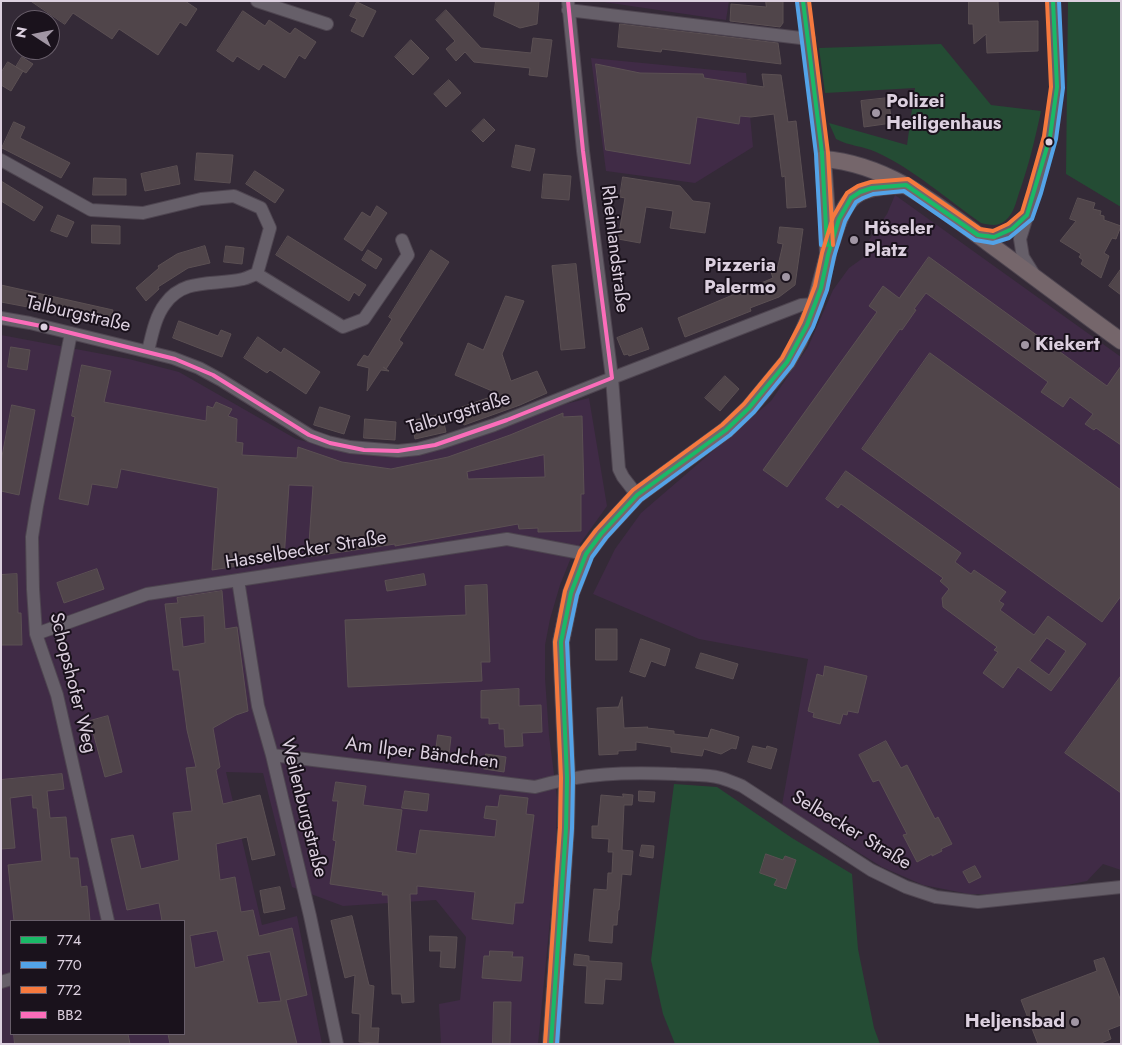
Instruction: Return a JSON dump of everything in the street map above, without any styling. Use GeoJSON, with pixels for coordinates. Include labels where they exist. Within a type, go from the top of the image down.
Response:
{"type":"FeatureCollection","features":[{"type":"Feature","properties":{"kind":"main road"},"geometry":{"type":"LineString","coordinates":[[828,255],[823,159],[836,160],[860,167],[906,185],[978,235],[1121,341]]}},
{"type":"Feature","properties":{"kind":"main road"},"geometry":{"type":"LineString","coordinates":[[551,1044],[566,837],[567,778],[561,642],[571,593],[586,554],[601,534],[637,495],[726,430],[749,408],[787,362],[807,325],[815,304],[839,219],[851,198],[860,192],[872,188],[906,185]]}},
{"type":"Feature","properties":{"kind":"street"},"geometry":{"type":"LineString","coordinates":[[257,1],[327,24]]}},
{"type":"Feature","properties":{"kind":"street"},"geometry":{"type":"LineString","coordinates":[[803,1],[823,159]]}},
{"type":"Feature","properties":{"kind":"street"},"geometry":{"type":"LineString","coordinates":[[1037,279],[1021,251],[1020,239],[1050,138],[1057,87],[1053,1]]}},
{"type":"Feature","properties":{"kind":"street"},"geometry":{"type":"LineString","coordinates":[[568,5],[809,39]]}},
{"type":"Feature","properties":{"kind":"street","name":"Rheinlandstraße"},"geometry":{"type":"LineString","coordinates":[[568,5],[583,151],[612,378],[619,469],[622,477],[637,495]]}},
{"type":"Feature","properties":{"kind":"street"},"geometry":{"type":"LineString","coordinates":[[1,160],[90,210],[143,213],[201,199],[234,196],[261,208],[270,228],[257,274]]}},
{"type":"Feature","properties":{"kind":"street"},"geometry":{"type":"LineString","coordinates":[[978,235],[994,237],[1006,233],[1027,215]]}},
{"type":"Feature","properties":{"kind":"street"},"geometry":{"type":"LineString","coordinates":[[257,274],[343,327],[364,319],[408,255],[402,240]]}},
{"type":"Feature","properties":{"kind":"street"},"geometry":{"type":"LineString","coordinates":[[148,351],[155,323],[164,304],[176,292],[189,285],[242,279],[257,274]]}},
{"type":"Feature","properties":{"kind":"street","name":"Talburgstraße"},"geometry":{"type":"LineString","coordinates":[[1,318],[173,358],[199,368],[311,436],[350,447],[379,451],[418,449],[494,425],[801,305],[815,304]]}},
{"type":"Feature","properties":{"kind":"street","name":"Schopshofer Weg"},"geometry":{"type":"LineString","coordinates":[[72,333],[53,418],[32,537],[33,589],[36,634],[57,695],[108,920]]}},
{"type":"Feature","properties":{"kind":"street","name":"Hasselbecker Straße"},"geometry":{"type":"LineString","coordinates":[[36,634],[146,594],[507,539],[586,554]]}},
{"type":"Feature","properties":{"kind":"street","name":"Weilenburgstraße"},"geometry":{"type":"LineString","coordinates":[[238,580],[258,706],[272,755],[310,916],[337,1044]]}},
{"type":"Feature","properties":{"kind":"street","name":"Am Ilper Bändchen"},"geometry":{"type":"LineString","coordinates":[[272,755],[535,787],[567,778]]}},
{"type":"Feature","properties":{"kind":"street","name":"Selbecker Straße"},"geometry":{"type":"LineString","coordinates":[[567,778],[647,772],[721,778],[742,786],[871,870],[936,897],[978,902],[1121,887]]}},
{"type":"Feature","properties":{"kind":"shaded area"},"geometry":{"type":"Polygon","coordinates":[[[597,1],[729,1],[726,20],[597,1]]]}},
{"type":"Feature","properties":{"kind":"shaded area"},"geometry":{"type":"Polygon","coordinates":[[[591,58],[746,73],[753,147],[695,183],[606,171],[591,58]]]}},
{"type":"Feature","properties":{"kind":"shaded area"},"geometry":{"type":"Polygon","coordinates":[[[895,195],[1121,357],[1121,870],[1103,864],[1087,881],[1023,894],[969,894],[923,885],[882,867],[782,805],[808,659],[699,639],[593,594],[615,549],[641,513],[771,401],[808,347],[833,290],[849,268],[863,258],[867,243],[887,214],[895,195]]]}},
{"type":"Feature","properties":{"kind":"shaded area"},"geometry":{"type":"Polygon","coordinates":[[[1,335],[129,359],[179,372],[296,439],[347,452],[395,456],[589,398],[607,506],[572,555],[560,585],[545,645],[549,735],[557,798],[555,868],[538,1044],[441,1044],[439,1004],[460,1000],[466,937],[436,900],[343,906],[292,887],[263,773],[226,772],[262,925],[297,916],[322,1044],[1,1044],[1,335]]]}},
{"type":"Feature","properties":{"kind":"green space"},"geometry":{"type":"Polygon","coordinates":[[[1068,1],[1121,1],[1121,207],[1066,174],[1068,1]]]}},
{"type":"Feature","properties":{"kind":"green space"},"geometry":{"type":"Polygon","coordinates":[[[941,44],[991,105],[1041,111],[1029,162],[1016,204],[1009,217],[997,225],[981,223],[916,175],[889,159],[871,150],[836,139],[829,123],[907,145],[915,88],[825,93],[819,48],[941,44]]]}},
{"type":"Feature","properties":{"kind":"green space"},"geometry":{"type":"Polygon","coordinates":[[[674,784],[717,787],[792,838],[852,874],[858,949],[874,1028],[880,1044],[675,1044],[663,1014],[651,960],[674,784]]]}},
{"type":"Feature","properties":{"kind":"building"},"geometry":{"type":"Polygon","coordinates":[[[31,1],[185,1],[197,9],[186,26],[180,22],[158,55],[119,29],[112,39],[73,13],[65,24],[60,21],[60,10],[44,10],[31,1]]]}},
{"type":"Feature","properties":{"kind":"building"},"geometry":{"type":"Polygon","coordinates":[[[496,1],[539,1],[537,24],[520,28],[494,16],[496,1]]]}},
{"type":"Feature","properties":{"kind":"building"},"geometry":{"type":"Polygon","coordinates":[[[766,1],[783,1],[783,23],[780,27],[730,21],[731,4],[766,7],[766,1]]]}},
{"type":"Feature","properties":{"kind":"building"},"geometry":{"type":"Polygon","coordinates":[[[969,1],[998,1],[999,22],[1038,21],[1038,51],[987,53],[986,34],[974,44],[973,24],[969,24],[969,1]]]}},
{"type":"Feature","properties":{"kind":"building"},"geometry":{"type":"Polygon","coordinates":[[[357,2],[376,11],[363,37],[351,31],[357,19],[350,16],[357,2]]]}},
{"type":"Feature","properties":{"kind":"building"},"geometry":{"type":"Polygon","coordinates":[[[446,10],[481,48],[531,53],[533,38],[552,40],[547,77],[529,75],[530,68],[474,62],[465,52],[456,61],[446,49],[455,41],[436,20],[446,10]]]}},
{"type":"Feature","properties":{"kind":"building"},"geometry":{"type":"Polygon","coordinates":[[[243,11],[265,26],[269,20],[290,34],[295,28],[316,42],[305,59],[299,55],[285,78],[263,64],[259,70],[237,56],[233,62],[217,51],[243,11]]]}},
{"type":"Feature","properties":{"kind":"building"},"geometry":{"type":"Polygon","coordinates":[[[620,24],[778,43],[781,64],[662,49],[661,52],[618,47],[620,24]]]}},
{"type":"Feature","properties":{"kind":"building"},"geometry":{"type":"Polygon","coordinates":[[[411,40],[429,58],[413,75],[395,57],[411,40]]]}},
{"type":"Feature","properties":{"kind":"building"},"geometry":{"type":"Polygon","coordinates":[[[20,60],[27,60],[33,64],[26,73],[16,67],[20,60]]]}},
{"type":"Feature","properties":{"kind":"building"},"geometry":{"type":"Polygon","coordinates":[[[8,62],[23,71],[11,91],[1,85],[1,73],[8,62]]]}},
{"type":"Feature","properties":{"kind":"building"},"geometry":{"type":"Polygon","coordinates":[[[596,64],[640,73],[703,74],[704,78],[764,87],[762,74],[781,75],[788,122],[796,121],[806,207],[787,208],[785,176],[782,177],[774,114],[751,117],[740,116],[739,124],[697,117],[690,164],[606,150],[596,64]]]}},
{"type":"Feature","properties":{"kind":"building"},"geometry":{"type":"Polygon","coordinates":[[[449,80],[461,93],[446,107],[434,94],[449,80]]]}},
{"type":"Feature","properties":{"kind":"building"},"geometry":{"type":"Polygon","coordinates":[[[888,98],[892,123],[864,127],[861,101],[888,98]]]}},
{"type":"Feature","properties":{"kind":"building"},"geometry":{"type":"Polygon","coordinates":[[[484,119],[495,130],[483,142],[472,131],[484,119]]]}},
{"type":"Feature","properties":{"kind":"building"},"geometry":{"type":"Polygon","coordinates":[[[14,122],[25,127],[20,138],[70,163],[61,178],[2,148],[14,122]]]}},
{"type":"Feature","properties":{"kind":"building"},"geometry":{"type":"Polygon","coordinates":[[[516,145],[535,149],[530,171],[512,167],[516,145]]]}},
{"type":"Feature","properties":{"kind":"building"},"geometry":{"type":"Polygon","coordinates":[[[197,153],[233,155],[230,183],[195,180],[197,153]]]}},
{"type":"Feature","properties":{"kind":"building"},"geometry":{"type":"Polygon","coordinates":[[[177,166],[180,184],[145,191],[141,174],[177,166]]]}},
{"type":"Feature","properties":{"kind":"building"},"geometry":{"type":"Polygon","coordinates":[[[255,171],[284,190],[275,203],[246,184],[255,171]]]}},
{"type":"Feature","properties":{"kind":"building"},"geometry":{"type":"Polygon","coordinates":[[[544,174],[571,176],[569,200],[542,198],[544,174]]]}},
{"type":"Feature","properties":{"kind":"building"},"geometry":{"type":"Polygon","coordinates":[[[623,177],[680,186],[693,201],[710,203],[705,233],[670,228],[673,211],[646,207],[640,243],[618,239],[625,198],[620,197],[623,177]]]}},
{"type":"Feature","properties":{"kind":"building"},"geometry":{"type":"Polygon","coordinates":[[[94,178],[126,179],[126,195],[93,195],[94,178]]]}},
{"type":"Feature","properties":{"kind":"building"},"geometry":{"type":"Polygon","coordinates":[[[1,181],[43,207],[34,221],[1,201],[1,181]]]}},
{"type":"Feature","properties":{"kind":"building"},"geometry":{"type":"Polygon","coordinates":[[[1078,198],[1095,203],[1093,209],[1101,211],[1100,215],[1104,216],[1104,220],[1121,226],[1116,239],[1112,238],[1104,253],[1109,256],[1101,278],[1081,264],[1083,260],[1079,257],[1081,254],[1060,241],[1076,221],[1070,219],[1078,198]]]}},
{"type":"Feature","properties":{"kind":"building"},"geometry":{"type":"Polygon","coordinates":[[[377,206],[387,213],[362,251],[344,239],[362,212],[370,217],[377,206]]]}},
{"type":"Feature","properties":{"kind":"building"},"geometry":{"type":"Polygon","coordinates":[[[58,215],[74,222],[67,237],[51,231],[58,215]]]}},
{"type":"Feature","properties":{"kind":"building"},"geometry":{"type":"Polygon","coordinates":[[[92,225],[120,226],[120,244],[92,243],[92,225]]]}},
{"type":"Feature","properties":{"kind":"building"},"geometry":{"type":"Polygon","coordinates":[[[780,227],[803,229],[795,285],[779,297],[750,308],[751,311],[685,337],[678,318],[773,278],[771,272],[777,270],[783,244],[778,243],[780,227]]]}},
{"type":"Feature","properties":{"kind":"building"},"geometry":{"type":"Polygon","coordinates":[[[288,236],[366,285],[359,296],[354,292],[349,301],[276,255],[288,236]]]}},
{"type":"Feature","properties":{"kind":"building"},"geometry":{"type":"Polygon","coordinates":[[[205,246],[210,263],[188,268],[158,287],[159,289],[146,301],[136,288],[159,268],[158,266],[177,254],[205,246]]]}},
{"type":"Feature","properties":{"kind":"building"},"geometry":{"type":"Polygon","coordinates":[[[226,246],[244,248],[242,264],[224,262],[226,246]]]}},
{"type":"Feature","properties":{"kind":"building"},"geometry":{"type":"Polygon","coordinates":[[[368,250],[382,259],[376,269],[362,260],[368,250]]]}},
{"type":"Feature","properties":{"kind":"building"},"geometry":{"type":"Polygon","coordinates":[[[431,250],[449,262],[399,340],[403,343],[386,369],[389,371],[381,370],[367,391],[369,368],[357,365],[364,355],[368,357],[392,319],[389,317],[431,250]]]}},
{"type":"Feature","properties":{"kind":"building"},"geometry":{"type":"Polygon","coordinates":[[[929,257],[1107,386],[1121,366],[1121,445],[1096,428],[1094,430],[1085,424],[1093,414],[1070,397],[1063,407],[1041,392],[1048,382],[926,293],[902,330],[900,329],[787,487],[763,470],[877,312],[869,306],[883,286],[899,298],[929,257]]]}},
{"type":"Feature","properties":{"kind":"building"},"geometry":{"type":"Polygon","coordinates":[[[576,264],[585,348],[561,350],[552,266],[576,264]]]}},
{"type":"Feature","properties":{"kind":"building"},"geometry":{"type":"Polygon","coordinates":[[[1121,269],[1121,295],[1109,286],[1121,269]]]}},
{"type":"Feature","properties":{"kind":"building"},"geometry":{"type":"Polygon","coordinates":[[[1,285],[113,310],[110,325],[1,302],[1,285]]]}},
{"type":"Feature","properties":{"kind":"building"},"geometry":{"type":"Polygon","coordinates":[[[506,296],[524,301],[502,354],[511,381],[537,371],[547,393],[464,425],[459,408],[499,394],[455,375],[468,343],[483,350],[506,296]]]}},
{"type":"Feature","properties":{"kind":"building"},"geometry":{"type":"Polygon","coordinates":[[[179,321],[218,336],[221,330],[231,334],[222,357],[173,338],[179,321]]]}},
{"type":"Feature","properties":{"kind":"building"},"geometry":{"type":"Polygon","coordinates":[[[642,328],[649,349],[629,356],[628,354],[624,355],[617,338],[642,328]]]}},
{"type":"Feature","properties":{"kind":"building"},"geometry":{"type":"Polygon","coordinates":[[[258,337],[281,353],[284,348],[320,372],[306,394],[270,370],[267,373],[244,358],[258,337]]]}},
{"type":"Feature","properties":{"kind":"building"},"geometry":{"type":"Polygon","coordinates":[[[11,347],[30,350],[27,370],[8,367],[11,347]]]}},
{"type":"Feature","properties":{"kind":"building"},"geometry":{"type":"Polygon","coordinates":[[[930,353],[1121,490],[1121,596],[1102,622],[862,449],[930,353]]]}},
{"type":"Feature","properties":{"kind":"building"},"geometry":{"type":"Polygon","coordinates":[[[82,365],[111,371],[104,402],[206,421],[207,406],[213,408],[216,402],[232,409],[228,416],[237,419],[236,442],[243,443],[242,455],[297,458],[298,447],[342,462],[391,469],[448,457],[510,435],[563,413],[563,417],[582,416],[584,494],[581,494],[581,531],[538,532],[538,528],[519,529],[518,524],[395,546],[395,544],[308,557],[313,486],[289,485],[284,559],[212,570],[218,488],[121,469],[117,488],[92,484],[88,505],[59,499],[75,417],[72,416],[82,365]],[[544,455],[467,472],[468,479],[545,477],[544,455]]]}},
{"type":"Feature","properties":{"kind":"building"},"geometry":{"type":"Polygon","coordinates":[[[725,376],[739,389],[720,411],[705,398],[725,376]]]}},
{"type":"Feature","properties":{"kind":"building"},"geometry":{"type":"Polygon","coordinates":[[[12,405],[35,410],[19,495],[1,491],[1,462],[12,405]]]}},
{"type":"Feature","properties":{"kind":"building"},"geometry":{"type":"Polygon","coordinates":[[[320,407],[350,416],[344,434],[314,425],[320,407]]]}},
{"type":"Feature","properties":{"kind":"building"},"geometry":{"type":"Polygon","coordinates":[[[442,414],[446,432],[415,439],[412,421],[442,414]]]}},
{"type":"Feature","properties":{"kind":"building"},"geometry":{"type":"Polygon","coordinates":[[[365,419],[396,422],[395,440],[364,438],[365,419]]]}},
{"type":"Feature","properties":{"kind":"building"},"geometry":{"type":"Polygon","coordinates":[[[846,471],[961,553],[955,562],[971,574],[974,570],[1006,592],[999,601],[1004,604],[1000,610],[1034,635],[1048,616],[1086,644],[1051,691],[1018,667],[1003,688],[983,673],[998,652],[994,650],[997,647],[943,607],[942,598],[949,589],[940,581],[943,578],[841,504],[838,508],[826,499],[846,471]],[[1047,638],[1030,661],[1049,675],[1066,651],[1047,638]]]}},
{"type":"Feature","properties":{"kind":"building"},"geometry":{"type":"Polygon","coordinates":[[[97,569],[104,589],[64,603],[57,583],[97,569]]]}},
{"type":"Feature","properties":{"kind":"building"},"geometry":{"type":"Polygon","coordinates":[[[17,574],[18,613],[21,613],[22,645],[1,645],[1,575],[17,574]]]}},
{"type":"Feature","properties":{"kind":"building"},"geometry":{"type":"Polygon","coordinates":[[[424,574],[426,585],[387,591],[385,581],[424,574]]]}},
{"type":"Feature","properties":{"kind":"building"},"geometry":{"type":"Polygon","coordinates":[[[487,585],[490,662],[481,662],[482,681],[348,687],[345,620],[466,615],[465,586],[487,585]]]}},
{"type":"Feature","properties":{"kind":"building"},"geometry":{"type":"Polygon","coordinates":[[[222,591],[225,629],[237,627],[248,711],[236,715],[213,728],[220,767],[216,770],[223,804],[260,795],[275,855],[252,860],[247,837],[216,844],[220,880],[235,877],[241,912],[253,910],[259,936],[292,928],[307,995],[286,1000],[297,1044],[170,1044],[168,1035],[185,1035],[185,920],[162,920],[159,903],[127,910],[111,839],[133,835],[141,869],[179,860],[173,813],[192,811],[186,768],[196,767],[187,730],[179,670],[173,670],[165,604],[178,603],[177,598],[222,591]],[[204,616],[180,618],[183,647],[205,643],[204,616]],[[217,931],[190,936],[195,968],[224,961],[217,931]],[[270,952],[247,956],[258,1003],[281,1001],[270,952]]]}},
{"type":"Feature","properties":{"kind":"building"},"geometry":{"type":"Polygon","coordinates":[[[596,629],[617,629],[617,660],[596,660],[596,629]]]}},
{"type":"Feature","properties":{"kind":"building"},"geometry":{"type":"Polygon","coordinates":[[[641,639],[670,649],[665,666],[651,661],[645,677],[630,672],[641,639]]]}},
{"type":"Feature","properties":{"kind":"building"},"geometry":{"type":"Polygon","coordinates":[[[701,653],[738,664],[733,679],[696,668],[701,653]]]}},
{"type":"Feature","properties":{"kind":"building"},"geometry":{"type":"Polygon","coordinates":[[[825,666],[867,676],[858,713],[848,711],[847,715],[843,714],[840,724],[813,717],[814,713],[808,711],[817,674],[823,676],[825,666]]]}},
{"type":"Feature","properties":{"kind":"building"},"geometry":{"type":"Polygon","coordinates":[[[1121,676],[1121,793],[1065,753],[1121,676]]]}},
{"type":"Feature","properties":{"kind":"building"},"geometry":{"type":"Polygon","coordinates":[[[519,689],[519,706],[541,705],[542,732],[522,733],[523,746],[505,747],[504,729],[499,729],[499,723],[489,724],[489,718],[481,718],[481,691],[519,689]]]}},
{"type":"Feature","properties":{"kind":"building"},"geometry":{"type":"Polygon","coordinates":[[[622,697],[624,728],[648,727],[674,731],[674,734],[708,738],[711,729],[739,737],[736,749],[732,748],[721,754],[704,749],[702,756],[671,752],[671,747],[636,742],[636,750],[618,751],[618,754],[599,755],[597,708],[618,708],[622,697]]]}},
{"type":"Feature","properties":{"kind":"building"},"geometry":{"type":"Polygon","coordinates":[[[108,716],[122,772],[105,777],[90,721],[108,716]]]}},
{"type":"Feature","properties":{"kind":"building"},"geometry":{"type":"Polygon","coordinates":[[[438,735],[451,737],[448,762],[435,760],[438,735]]]}},
{"type":"Feature","properties":{"kind":"building"},"geometry":{"type":"Polygon","coordinates":[[[886,741],[901,768],[907,765],[935,819],[938,817],[952,844],[941,849],[942,851],[917,862],[903,835],[907,834],[879,780],[873,782],[859,755],[886,741]]]}},
{"type":"Feature","properties":{"kind":"building"},"geometry":{"type":"Polygon","coordinates":[[[753,746],[766,749],[767,746],[777,749],[771,769],[748,762],[753,746]]]}},
{"type":"Feature","properties":{"kind":"building"},"geometry":{"type":"Polygon","coordinates":[[[486,754],[506,757],[504,772],[484,769],[486,754]]]}},
{"type":"Feature","properties":{"kind":"building"},"geometry":{"type":"Polygon","coordinates":[[[62,774],[64,789],[47,791],[50,818],[66,817],[70,858],[78,858],[81,887],[87,886],[90,920],[14,920],[8,865],[42,861],[37,808],[33,808],[32,795],[10,798],[15,848],[1,849],[1,780],[62,774]]]}},
{"type":"Feature","properties":{"kind":"building"},"geometry":{"type":"Polygon","coordinates":[[[336,782],[366,786],[363,805],[402,810],[396,851],[416,854],[420,830],[495,837],[497,820],[484,818],[486,806],[498,807],[500,795],[528,798],[526,814],[534,815],[523,903],[515,903],[513,924],[472,919],[475,892],[417,886],[417,894],[410,894],[414,1002],[402,1003],[401,994],[392,994],[388,895],[382,895],[383,892],[330,884],[336,841],[333,840],[338,801],[333,801],[336,782]]]}},
{"type":"Feature","properties":{"kind":"building"},"geometry":{"type":"Polygon","coordinates":[[[405,791],[429,794],[427,811],[402,808],[405,791]]]}},
{"type":"Feature","properties":{"kind":"building"},"geometry":{"type":"Polygon","coordinates":[[[639,791],[655,792],[654,802],[639,801],[639,791]]]}},
{"type":"Feature","properties":{"kind":"building"},"geometry":{"type":"Polygon","coordinates":[[[623,794],[633,795],[632,805],[624,805],[622,850],[633,851],[631,875],[622,874],[617,925],[613,925],[612,943],[589,941],[594,889],[607,890],[608,873],[612,873],[613,852],[608,852],[609,839],[592,838],[592,826],[598,826],[601,795],[623,797],[623,794]]]}},
{"type":"Feature","properties":{"kind":"building"},"geometry":{"type":"Polygon","coordinates":[[[642,845],[654,846],[653,858],[640,856],[642,845]]]}},
{"type":"Feature","properties":{"kind":"building"},"geometry":{"type":"Polygon","coordinates":[[[766,854],[783,860],[785,856],[796,860],[786,889],[774,885],[777,879],[760,873],[766,854]]]}},
{"type":"Feature","properties":{"kind":"building"},"geometry":{"type":"Polygon","coordinates":[[[975,866],[981,877],[969,883],[963,872],[975,866]]]}},
{"type":"Feature","properties":{"kind":"building"},"geometry":{"type":"Polygon","coordinates":[[[280,887],[285,909],[264,913],[260,891],[280,887]]]}},
{"type":"Feature","properties":{"kind":"building"},"geometry":{"type":"Polygon","coordinates":[[[352,916],[369,985],[374,986],[371,1028],[379,1028],[378,1043],[359,1042],[360,1014],[352,1013],[355,975],[345,978],[331,921],[352,916]]]}},
{"type":"Feature","properties":{"kind":"building"},"geometry":{"type":"Polygon","coordinates":[[[430,936],[457,937],[455,968],[440,967],[441,951],[430,951],[430,936]]]}},
{"type":"Feature","properties":{"kind":"building"},"geometry":{"type":"Polygon","coordinates":[[[490,951],[513,952],[512,957],[523,957],[521,981],[482,978],[484,956],[489,956],[490,951]]]}},
{"type":"Feature","properties":{"kind":"building"},"geometry":{"type":"Polygon","coordinates":[[[575,954],[589,956],[589,961],[622,963],[621,980],[605,979],[603,1004],[585,1003],[587,966],[574,965],[575,954]]]}},
{"type":"Feature","properties":{"kind":"building","name":"Heljensbad"},"geometry":{"type":"Polygon","coordinates":[[[1104,958],[1121,1001],[1121,1025],[1108,1030],[1111,1039],[1099,1044],[1038,1044],[1021,1000],[1097,971],[1094,961],[1104,958]]]}},
{"type":"Feature","properties":{"kind":"building"},"geometry":{"type":"Polygon","coordinates":[[[494,1002],[511,1002],[510,1044],[493,1044],[494,1002]]]}},
{"type":"Feature","properties":{"kind":"building"},"geometry":{"type":"Polygon","coordinates":[[[14,1035],[128,1035],[130,1044],[15,1044],[14,1035]]]}},
{"type":"Feature","properties":{"kind":"transit line","name":"BB2"},"geometry":{"type":"LineString","coordinates":[[1,318],[51,328],[175,359],[213,375],[309,435],[330,443],[364,450],[398,451],[435,445],[507,420],[612,378],[583,151],[568,1]]}},
{"type":"Feature","properties":{"kind":"transit line","name":"774"},"geometry":{"type":"LineString","coordinates":[[803,1],[822,153],[827,245]]}},
{"type":"Feature","properties":{"kind":"transit line","name":"772"},"geometry":{"type":"LineString","coordinates":[[809,1],[828,153],[833,245]]}},
{"type":"Feature","properties":{"kind":"transit line","name":"772"},"geometry":{"type":"LineString","coordinates":[[545,1044],[560,828],[561,778],[555,642],[565,591],[580,551],[596,530],[633,490],[722,425],[744,404],[782,358],[801,322],[815,286],[822,253],[833,217],[847,193],[858,186],[871,182],[908,179],[980,229],[993,231],[1008,224],[1022,212],[1044,136],[1051,87],[1047,1]]}},
{"type":"Feature","properties":{"kind":"transit line","name":"774"},"geometry":{"type":"LineString","coordinates":[[551,1044],[566,828],[567,778],[561,642],[571,593],[586,554],[601,534],[637,495],[726,430],[749,408],[787,362],[807,325],[821,288],[828,255],[839,219],[851,198],[860,192],[872,188],[906,185],[978,235],[994,237],[1012,229],[1027,215],[1050,137],[1057,87],[1053,1]]}},
{"type":"Feature","properties":{"kind":"transit line","name":"770"},"geometry":{"type":"LineString","coordinates":[[557,1044],[572,828],[573,778],[567,642],[577,595],[592,557],[606,538],[641,500],[730,435],[754,412],[792,365],[813,327],[827,290],[834,257],[845,221],[856,202],[873,194],[904,191],[975,240],[993,243],[1009,238],[1032,219],[1056,139],[1063,88],[1059,1]]}},
{"type":"Feature","properties":{"kind":"transit line","name":"770"},"geometry":{"type":"LineString","coordinates":[[797,2],[816,154],[821,245]]}},
{"type":"Feature","properties":{"kind":"place","name":"Polizei Heiligenhaus"},"geometry":{"type":"Point","coordinates":[876,113]}},
{"type":"Feature","properties":{"kind":"place","name":"Höseler Platz"},"geometry":{"type":"Point","coordinates":[854,240]}},
{"type":"Feature","properties":{"kind":"place","name":"Pizzeria Palermo"},"geometry":{"type":"Point","coordinates":[786,277]}},
{"type":"Feature","properties":{"kind":"place","name":"Kiekert"},"geometry":{"type":"Point","coordinates":[1025,345]}},
{"type":"Feature","properties":{"kind":"place","name":"Heljensbad"},"geometry":{"type":"Point","coordinates":[1075,1022]}}]}
